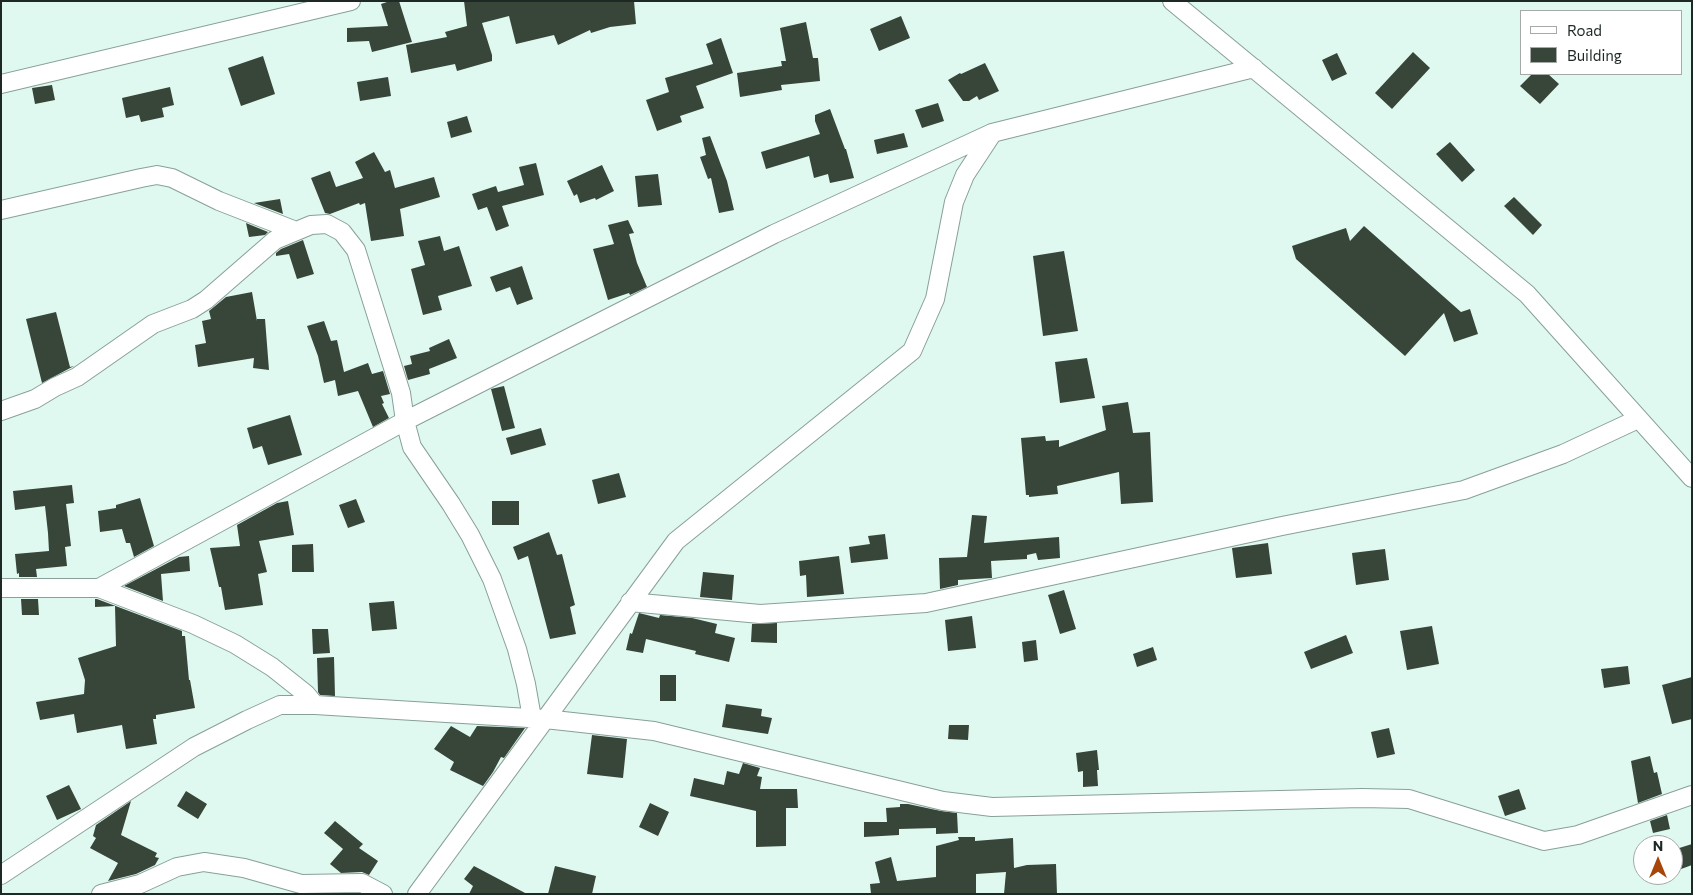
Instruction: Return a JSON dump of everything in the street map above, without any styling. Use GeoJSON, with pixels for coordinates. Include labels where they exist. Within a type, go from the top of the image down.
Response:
{"type":"FeatureCollection","features":[{"type":"Feature","properties":{"kind":"street"},"geometry":{"type":"LineString","coordinates":[[1,84],[351,1]]}},
{"type":"Feature","properties":{"kind":"street"},"geometry":{"type":"LineString","coordinates":[[1172,1],[1527,294],[1692,478]]}},
{"type":"Feature","properties":{"kind":"street"},"geometry":{"type":"LineString","coordinates":[[99,588],[405,421],[774,234],[992,133],[1254,68]]}},
{"type":"Feature","properties":{"kind":"street"},"geometry":{"type":"LineString","coordinates":[[417,894],[538,718],[676,541],[912,351],[935,299],[954,202],[965,175],[992,133]]}},
{"type":"Feature","properties":{"kind":"street"},"geometry":{"type":"LineString","coordinates":[[1,210],[157,176],[172,178],[219,201],[296,231]]}},
{"type":"Feature","properties":{"kind":"street"},"geometry":{"type":"LineString","coordinates":[[1,412],[35,399],[77,377],[153,324],[192,309],[206,300],[276,240],[311,225],[327,224],[342,232],[356,250],[401,393],[405,421],[412,447],[470,535],[492,579],[517,649],[526,684],[538,718]]}},
{"type":"Feature","properties":{"kind":"street"},"geometry":{"type":"LineString","coordinates":[[630,602],[760,614],[926,603],[1282,526],[1464,490],[1563,454],[1638,419]]}},
{"type":"Feature","properties":{"kind":"street"},"geometry":{"type":"LineString","coordinates":[[1,588],[99,588],[193,624],[235,644],[272,667],[306,694],[315,705]]}},
{"type":"Feature","properties":{"kind":"street"},"geometry":{"type":"LineString","coordinates":[[1,875],[194,746],[280,705],[315,705],[538,718],[654,731],[944,801],[992,807],[1362,798],[1409,799],[1544,841],[1578,836],[1692,795]]}},
{"type":"Feature","properties":{"kind":"street"},"geometry":{"type":"LineString","coordinates":[[101,894],[140,884],[177,867],[204,862],[244,868],[301,884],[362,883],[383,894]]}},
{"type":"Feature","properties":{"kind":"building"},"geometry":{"type":"Polygon","coordinates":[[[399,1],[412,42],[372,52],[369,41],[347,42],[347,28],[388,26],[381,4],[399,1]]]}},
{"type":"Feature","properties":{"kind":"building"},"geometry":{"type":"Polygon","coordinates":[[[464,1],[634,1],[636,24],[610,27],[591,33],[590,30],[558,45],[554,35],[516,44],[509,16],[482,23],[492,55],[492,61],[457,71],[455,64],[411,73],[406,45],[447,37],[445,32],[467,26],[464,1]]]}},
{"type":"Feature","properties":{"kind":"building"},"geometry":{"type":"Polygon","coordinates":[[[901,16],[910,38],[879,51],[870,29],[901,16]]]}},
{"type":"Feature","properties":{"kind":"building"},"geometry":{"type":"Polygon","coordinates":[[[806,22],[813,58],[818,58],[820,81],[781,85],[782,90],[740,97],[737,73],[782,66],[781,61],[786,61],[780,28],[806,22]]]}},
{"type":"Feature","properties":{"kind":"building"},"geometry":{"type":"Polygon","coordinates":[[[721,38],[733,73],[696,86],[704,108],[680,116],[682,122],[657,131],[646,100],[669,92],[665,78],[713,64],[706,44],[721,38]]]}},
{"type":"Feature","properties":{"kind":"building"},"geometry":{"type":"Polygon","coordinates":[[[1413,52],[1430,68],[1392,109],[1375,93],[1413,52]]]}},
{"type":"Feature","properties":{"kind":"building"},"geometry":{"type":"Polygon","coordinates":[[[1337,53],[1347,74],[1332,81],[1322,60],[1337,53]]]}},
{"type":"Feature","properties":{"kind":"building"},"geometry":{"type":"Polygon","coordinates":[[[263,56],[275,94],[241,106],[228,68],[263,56]]]}},
{"type":"Feature","properties":{"kind":"building"},"geometry":{"type":"Polygon","coordinates":[[[985,63],[999,91],[979,100],[977,96],[969,101],[963,101],[948,80],[985,63]]]}},
{"type":"Feature","properties":{"kind":"building"},"geometry":{"type":"Polygon","coordinates":[[[1531,75],[1549,75],[1559,84],[1540,104],[1520,86],[1531,75]]]}},
{"type":"Feature","properties":{"kind":"building"},"geometry":{"type":"Polygon","coordinates":[[[388,77],[391,96],[360,101],[357,82],[388,77]]]}},
{"type":"Feature","properties":{"kind":"building"},"geometry":{"type":"Polygon","coordinates":[[[52,85],[55,100],[35,104],[32,88],[52,85]]]}},
{"type":"Feature","properties":{"kind":"building"},"geometry":{"type":"Polygon","coordinates":[[[170,87],[174,105],[162,108],[164,117],[141,122],[139,115],[126,118],[122,98],[170,87]]]}},
{"type":"Feature","properties":{"kind":"building"},"geometry":{"type":"Polygon","coordinates":[[[938,103],[944,121],[922,128],[915,110],[938,103]]]}},
{"type":"Feature","properties":{"kind":"building"},"geometry":{"type":"Polygon","coordinates":[[[830,109],[846,149],[854,178],[830,183],[828,174],[814,178],[809,156],[766,169],[761,152],[820,134],[815,121],[815,115],[830,109]]]}},
{"type":"Feature","properties":{"kind":"building"},"geometry":{"type":"Polygon","coordinates":[[[467,116],[472,132],[451,138],[447,122],[467,116]]]}},
{"type":"Feature","properties":{"kind":"building"},"geometry":{"type":"Polygon","coordinates":[[[904,133],[908,147],[877,154],[874,140],[904,133]]]}},
{"type":"Feature","properties":{"kind":"building"},"geometry":{"type":"Polygon","coordinates":[[[710,136],[727,181],[734,210],[719,213],[711,178],[708,179],[700,157],[706,155],[702,138],[710,136]]]}},
{"type":"Feature","properties":{"kind":"building"},"geometry":{"type":"Polygon","coordinates":[[[1450,142],[1475,170],[1462,182],[1436,154],[1450,142]]]}},
{"type":"Feature","properties":{"kind":"building"},"geometry":{"type":"Polygon","coordinates":[[[374,152],[385,172],[390,170],[395,188],[434,177],[440,197],[400,209],[404,236],[371,241],[365,203],[360,205],[359,203],[330,214],[325,213],[311,178],[330,171],[336,187],[363,178],[355,162],[374,152]]]}},
{"type":"Feature","properties":{"kind":"building"},"geometry":{"type":"Polygon","coordinates":[[[536,163],[544,195],[502,206],[509,226],[496,231],[487,207],[478,210],[472,194],[496,186],[498,192],[524,185],[519,167],[536,163]]]}},
{"type":"Feature","properties":{"kind":"building"},"geometry":{"type":"Polygon","coordinates":[[[602,165],[614,191],[596,200],[595,198],[580,203],[577,194],[574,196],[567,181],[602,165]]]}},
{"type":"Feature","properties":{"kind":"building"},"geometry":{"type":"Polygon","coordinates":[[[658,174],[662,205],[638,207],[635,176],[658,174]]]}},
{"type":"Feature","properties":{"kind":"building"},"geometry":{"type":"Polygon","coordinates":[[[1514,197],[1542,225],[1533,235],[1504,206],[1514,197]]]}},
{"type":"Feature","properties":{"kind":"building"},"geometry":{"type":"Polygon","coordinates":[[[280,199],[283,214],[254,203],[280,199]]]}},
{"type":"Feature","properties":{"kind":"building"},"geometry":{"type":"Polygon","coordinates":[[[628,220],[634,233],[629,234],[637,263],[647,287],[630,295],[629,293],[608,300],[593,249],[614,244],[608,225],[628,220]]]}},
{"type":"Feature","properties":{"kind":"building"},"geometry":{"type":"Polygon","coordinates":[[[246,223],[268,232],[265,235],[249,237],[246,223]]]}},
{"type":"Feature","properties":{"kind":"building"},"geometry":{"type":"Polygon","coordinates":[[[1364,226],[1461,312],[1470,309],[1478,334],[1454,342],[1444,313],[1405,356],[1296,259],[1292,246],[1346,228],[1350,241],[1364,226]]]}},
{"type":"Feature","properties":{"kind":"building"},"geometry":{"type":"Polygon","coordinates":[[[440,236],[444,251],[459,246],[472,286],[438,296],[442,310],[423,315],[411,269],[425,265],[418,241],[440,236]]]}},
{"type":"Feature","properties":{"kind":"building"},"geometry":{"type":"Polygon","coordinates":[[[303,240],[314,274],[297,279],[289,254],[276,256],[276,253],[303,240]]]}},
{"type":"Feature","properties":{"kind":"building"},"geometry":{"type":"Polygon","coordinates":[[[1064,251],[1078,331],[1043,336],[1033,256],[1064,251]]]}},
{"type":"Feature","properties":{"kind":"building"},"geometry":{"type":"Polygon","coordinates":[[[522,266],[533,299],[517,305],[510,287],[496,292],[490,277],[522,266]]]}},
{"type":"Feature","properties":{"kind":"building"},"geometry":{"type":"Polygon","coordinates":[[[252,292],[257,321],[257,319],[265,319],[269,370],[253,368],[254,358],[198,367],[195,345],[206,343],[202,321],[211,319],[209,311],[226,297],[252,292]]]}},
{"type":"Feature","properties":{"kind":"building"},"geometry":{"type":"Polygon","coordinates":[[[56,312],[70,367],[74,366],[42,383],[26,319],[56,312]]]}},
{"type":"Feature","properties":{"kind":"building"},"geometry":{"type":"Polygon","coordinates":[[[324,321],[331,341],[337,340],[344,372],[368,363],[372,374],[383,371],[390,394],[381,396],[384,403],[382,404],[389,418],[373,427],[358,391],[338,396],[335,380],[324,383],[318,356],[307,326],[324,321]]]}},
{"type":"Feature","properties":{"kind":"building"},"geometry":{"type":"Polygon","coordinates":[[[449,339],[457,358],[429,369],[430,374],[408,380],[404,366],[412,364],[410,356],[430,351],[429,348],[449,339]]]}},
{"type":"Feature","properties":{"kind":"building"},"geometry":{"type":"Polygon","coordinates":[[[1087,358],[1095,398],[1060,403],[1055,362],[1087,358]]]}},
{"type":"Feature","properties":{"kind":"building"},"geometry":{"type":"Polygon","coordinates":[[[504,386],[515,428],[502,431],[491,389],[504,386]]]}},
{"type":"Feature","properties":{"kind":"building"},"geometry":{"type":"Polygon","coordinates":[[[1128,402],[1133,433],[1150,432],[1153,502],[1121,504],[1119,472],[1057,486],[1058,494],[1029,497],[1029,495],[1026,495],[1021,438],[1045,436],[1046,441],[1059,440],[1059,447],[1106,430],[1102,406],[1128,402]]]}},
{"type":"Feature","properties":{"kind":"building"},"geometry":{"type":"Polygon","coordinates":[[[290,415],[302,455],[268,465],[262,446],[253,449],[247,428],[290,415]]]}},
{"type":"Feature","properties":{"kind":"building"},"geometry":{"type":"Polygon","coordinates":[[[541,428],[546,445],[511,455],[506,438],[541,428]]]}},
{"type":"Feature","properties":{"kind":"building"},"geometry":{"type":"Polygon","coordinates":[[[619,473],[626,497],[598,504],[592,480],[619,473]]]}},
{"type":"Feature","properties":{"kind":"building"},"geometry":{"type":"Polygon","coordinates":[[[72,485],[74,503],[66,504],[71,546],[65,547],[67,566],[36,569],[37,577],[19,577],[15,554],[49,551],[48,533],[45,506],[15,510],[13,491],[72,485]]]}},
{"type":"Feature","properties":{"kind":"building"},"geometry":{"type":"Polygon","coordinates":[[[140,498],[154,546],[134,557],[130,543],[126,543],[122,529],[100,532],[98,511],[116,508],[116,505],[140,498]]]}},
{"type":"Feature","properties":{"kind":"building"},"geometry":{"type":"Polygon","coordinates":[[[356,499],[365,522],[348,528],[339,505],[356,499]]]}},
{"type":"Feature","properties":{"kind":"building"},"geometry":{"type":"Polygon","coordinates":[[[288,501],[294,535],[259,541],[267,572],[258,574],[263,605],[225,610],[221,587],[219,587],[210,548],[240,546],[237,525],[277,503],[288,501]]]}},
{"type":"Feature","properties":{"kind":"building"},"geometry":{"type":"Polygon","coordinates":[[[492,501],[519,501],[519,525],[492,525],[492,501]]]}},
{"type":"Feature","properties":{"kind":"building"},"geometry":{"type":"Polygon","coordinates":[[[972,515],[987,516],[984,543],[1059,537],[1060,558],[1038,560],[1036,553],[1027,555],[1027,559],[991,561],[992,578],[958,580],[958,585],[940,589],[939,558],[967,557],[972,515]]]}},
{"type":"Feature","properties":{"kind":"building"},"geometry":{"type":"Polygon","coordinates":[[[549,532],[557,555],[562,554],[575,605],[570,607],[576,634],[550,639],[528,556],[518,560],[513,547],[549,532]]]}},
{"type":"Feature","properties":{"kind":"building"},"geometry":{"type":"Polygon","coordinates":[[[885,534],[888,559],[851,563],[849,547],[870,544],[868,536],[885,534]]]}},
{"type":"Feature","properties":{"kind":"building"},"geometry":{"type":"Polygon","coordinates":[[[1268,543],[1272,574],[1236,578],[1232,548],[1268,543]]]}},
{"type":"Feature","properties":{"kind":"building"},"geometry":{"type":"Polygon","coordinates":[[[313,544],[314,572],[292,572],[292,545],[313,544]]]}},
{"type":"Feature","properties":{"kind":"building"},"geometry":{"type":"Polygon","coordinates":[[[1385,549],[1389,580],[1356,585],[1352,553],[1385,549]]]}},
{"type":"Feature","properties":{"kind":"building"},"geometry":{"type":"Polygon","coordinates":[[[189,556],[190,571],[161,574],[163,601],[124,586],[179,557],[189,556]]]}},
{"type":"Feature","properties":{"kind":"building"},"geometry":{"type":"Polygon","coordinates":[[[839,556],[844,594],[807,597],[806,575],[800,576],[799,561],[839,556]]]}},
{"type":"Feature","properties":{"kind":"building"},"geometry":{"type":"Polygon","coordinates":[[[703,572],[734,575],[732,600],[700,597],[703,572]]]}},
{"type":"Feature","properties":{"kind":"building"},"geometry":{"type":"Polygon","coordinates":[[[1064,590],[1076,629],[1060,634],[1048,595],[1064,590]]]}},
{"type":"Feature","properties":{"kind":"building"},"geometry":{"type":"Polygon","coordinates":[[[21,599],[38,599],[39,615],[22,615],[21,599]]]}},
{"type":"Feature","properties":{"kind":"building"},"geometry":{"type":"Polygon","coordinates":[[[95,599],[97,599],[182,631],[182,636],[185,636],[189,680],[195,708],[156,715],[156,719],[153,719],[157,744],[126,749],[122,725],[77,733],[74,714],[40,720],[36,702],[84,694],[85,680],[78,658],[116,646],[115,606],[95,607],[95,599]]]}},
{"type":"Feature","properties":{"kind":"building"},"geometry":{"type":"Polygon","coordinates":[[[394,601],[397,629],[372,631],[369,603],[394,601]]]}},
{"type":"Feature","properties":{"kind":"building"},"geometry":{"type":"Polygon","coordinates":[[[639,613],[659,618],[660,615],[692,618],[717,624],[715,633],[735,638],[729,662],[695,654],[696,651],[646,639],[643,653],[626,650],[630,633],[632,634],[639,613]]]}},
{"type":"Feature","properties":{"kind":"building"},"geometry":{"type":"Polygon","coordinates":[[[972,616],[976,648],[948,651],[945,620],[972,616]]]}},
{"type":"Feature","properties":{"kind":"building"},"geometry":{"type":"Polygon","coordinates":[[[777,623],[777,643],[751,642],[752,624],[777,623]]]}},
{"type":"Feature","properties":{"kind":"building"},"geometry":{"type":"Polygon","coordinates":[[[1432,626],[1439,664],[1407,670],[1400,631],[1432,626]]]}},
{"type":"Feature","properties":{"kind":"building"},"geometry":{"type":"Polygon","coordinates":[[[312,629],[328,629],[330,653],[313,654],[312,629]]]}},
{"type":"Feature","properties":{"kind":"building"},"geometry":{"type":"Polygon","coordinates":[[[1346,635],[1353,653],[1311,669],[1304,652],[1346,635]]]}},
{"type":"Feature","properties":{"kind":"building"},"geometry":{"type":"Polygon","coordinates":[[[1036,640],[1038,660],[1024,662],[1022,642],[1036,640]]]}},
{"type":"Feature","properties":{"kind":"building"},"geometry":{"type":"Polygon","coordinates":[[[1153,647],[1157,660],[1137,667],[1133,654],[1153,647]]]}},
{"type":"Feature","properties":{"kind":"building"},"geometry":{"type":"Polygon","coordinates":[[[334,657],[335,696],[320,695],[318,692],[317,658],[334,657]]]}},
{"type":"Feature","properties":{"kind":"building"},"geometry":{"type":"Polygon","coordinates":[[[1628,666],[1630,684],[1604,688],[1601,669],[1628,666]]]}},
{"type":"Feature","properties":{"kind":"building"},"geometry":{"type":"Polygon","coordinates":[[[660,675],[676,675],[676,701],[660,701],[660,675]]]}},
{"type":"Feature","properties":{"kind":"building"},"geometry":{"type":"Polygon","coordinates":[[[1692,677],[1692,719],[1672,724],[1662,685],[1692,677]]]}},
{"type":"Feature","properties":{"kind":"building"},"geometry":{"type":"Polygon","coordinates":[[[726,704],[762,709],[761,716],[772,718],[768,734],[722,727],[726,704]]]}},
{"type":"Feature","properties":{"kind":"building"},"geometry":{"type":"Polygon","coordinates":[[[949,725],[969,725],[968,740],[948,739],[949,725]]]}},
{"type":"Feature","properties":{"kind":"building"},"geometry":{"type":"Polygon","coordinates":[[[451,726],[470,737],[477,726],[525,728],[504,758],[501,757],[483,786],[450,770],[454,762],[434,749],[451,726]]]}},
{"type":"Feature","properties":{"kind":"building"},"geometry":{"type":"Polygon","coordinates":[[[1389,728],[1395,754],[1377,758],[1371,732],[1389,728]]]}},
{"type":"Feature","properties":{"kind":"building"},"geometry":{"type":"Polygon","coordinates":[[[592,735],[627,739],[623,778],[587,774],[592,735]]]}},
{"type":"Feature","properties":{"kind":"building"},"geometry":{"type":"Polygon","coordinates":[[[1097,750],[1098,786],[1083,787],[1083,771],[1078,772],[1076,753],[1097,750]]]}},
{"type":"Feature","properties":{"kind":"building"},"geometry":{"type":"Polygon","coordinates":[[[1650,756],[1654,773],[1657,772],[1662,794],[1638,803],[1631,761],[1650,756]]]}},
{"type":"Feature","properties":{"kind":"building"},"geometry":{"type":"Polygon","coordinates":[[[743,763],[760,768],[757,776],[762,777],[760,789],[797,789],[798,808],[786,808],[786,846],[756,847],[756,811],[690,796],[694,778],[724,785],[727,771],[739,774],[743,763]]]}},
{"type":"Feature","properties":{"kind":"building"},"geometry":{"type":"Polygon","coordinates":[[[69,785],[81,809],[57,820],[46,796],[69,785]]]}},
{"type":"Feature","properties":{"kind":"building"},"geometry":{"type":"Polygon","coordinates":[[[1519,789],[1526,809],[1505,816],[1498,796],[1519,789]]]}},
{"type":"Feature","properties":{"kind":"building"},"geometry":{"type":"Polygon","coordinates":[[[186,791],[207,804],[198,819],[177,806],[186,791]]]}},
{"type":"Feature","properties":{"kind":"building"},"geometry":{"type":"Polygon","coordinates":[[[131,801],[121,835],[157,853],[155,857],[159,858],[155,865],[136,874],[108,881],[118,863],[90,848],[96,838],[93,836],[96,825],[131,801]]]}},
{"type":"Feature","properties":{"kind":"building"},"geometry":{"type":"Polygon","coordinates":[[[650,803],[669,812],[658,836],[639,827],[650,803]]]}},
{"type":"Feature","properties":{"kind":"building"},"geometry":{"type":"Polygon","coordinates":[[[900,804],[957,813],[958,833],[936,834],[936,828],[899,829],[899,835],[864,837],[864,822],[887,822],[886,808],[900,807],[900,804]]]}},
{"type":"Feature","properties":{"kind":"building"},"geometry":{"type":"Polygon","coordinates":[[[1667,815],[1670,829],[1653,833],[1650,821],[1667,815]]]}},
{"type":"Feature","properties":{"kind":"building"},"geometry":{"type":"Polygon","coordinates":[[[335,821],[363,844],[359,848],[378,861],[369,875],[362,872],[341,873],[330,864],[343,849],[324,833],[335,821]]]}},
{"type":"Feature","properties":{"kind":"building"},"geometry":{"type":"Polygon","coordinates":[[[958,837],[975,837],[975,841],[1013,838],[1014,868],[1027,865],[1056,864],[1057,894],[1004,894],[1006,872],[976,874],[976,894],[871,894],[870,884],[880,883],[875,862],[891,857],[897,881],[936,877],[936,846],[959,840],[958,837]]]}},
{"type":"Feature","properties":{"kind":"building"},"geometry":{"type":"Polygon","coordinates":[[[1692,844],[1692,865],[1683,868],[1683,847],[1692,844]]]}},
{"type":"Feature","properties":{"kind":"building"},"geometry":{"type":"Polygon","coordinates":[[[474,866],[527,894],[469,894],[473,886],[464,879],[474,866]]]}},
{"type":"Feature","properties":{"kind":"building"},"geometry":{"type":"Polygon","coordinates":[[[555,866],[596,876],[592,894],[548,894],[555,866]]]}}]}
